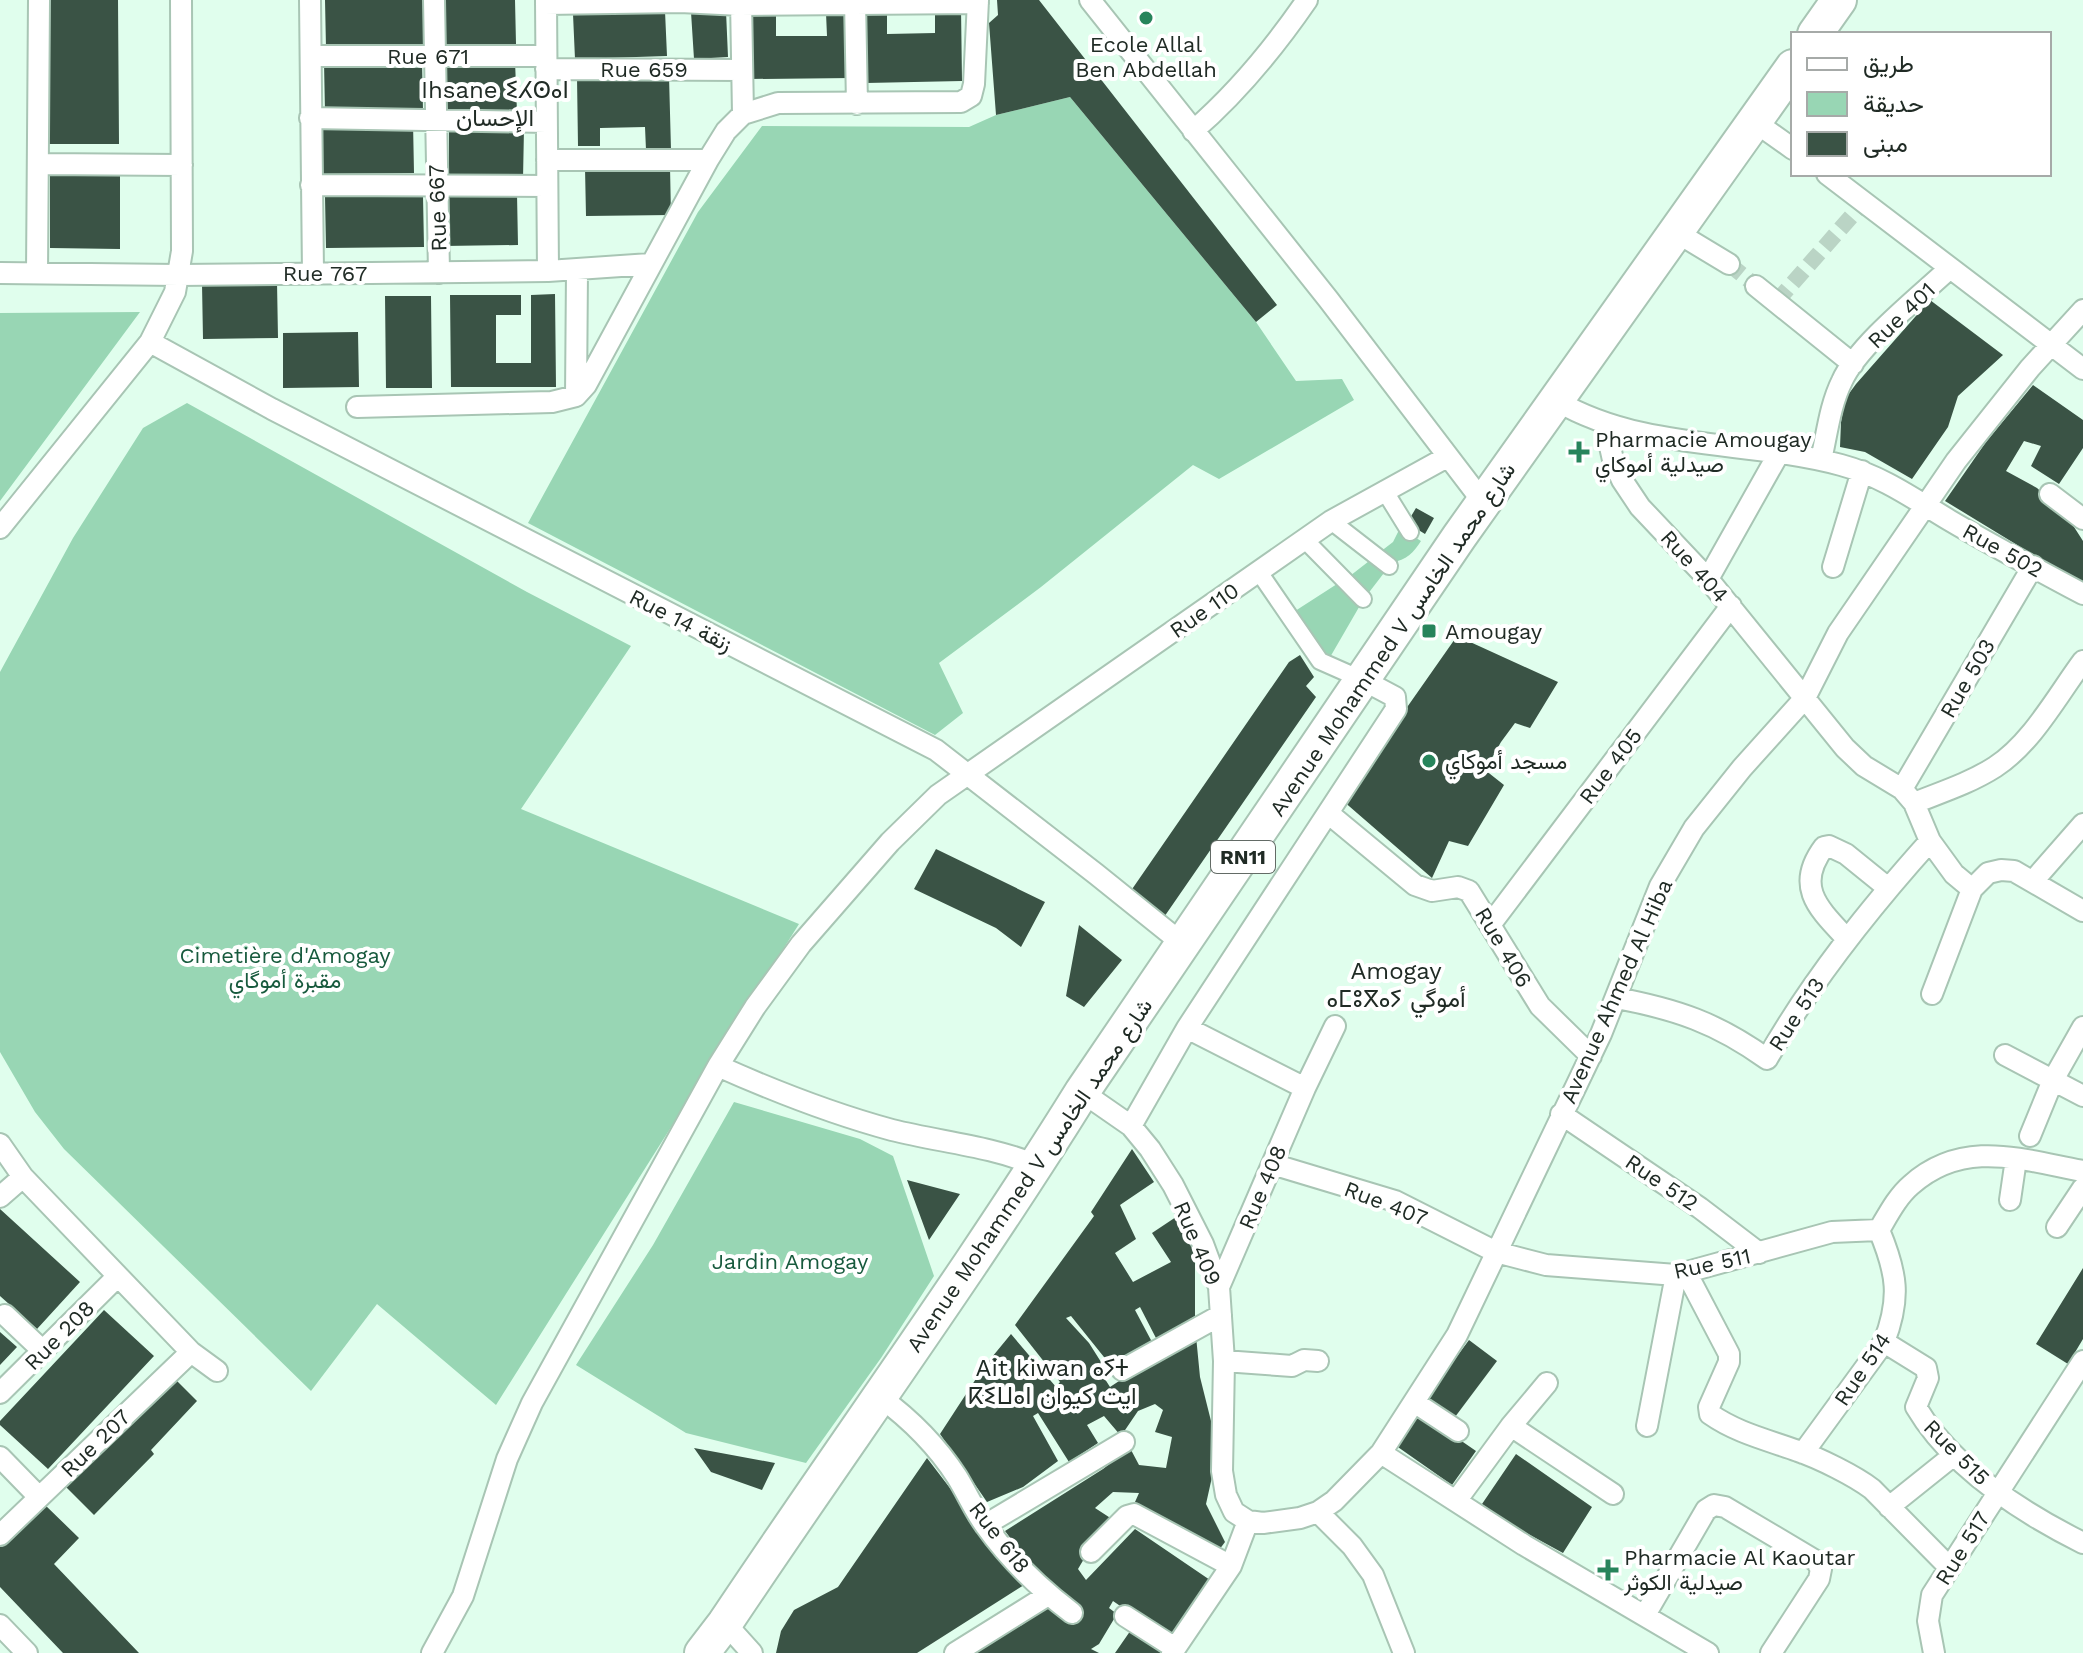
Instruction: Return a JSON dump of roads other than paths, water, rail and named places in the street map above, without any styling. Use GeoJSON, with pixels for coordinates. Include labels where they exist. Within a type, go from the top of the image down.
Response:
{"type":"FeatureCollection","features":[{"type":"Feature","properties":{"kind":"main road"},"geometry":{"type":"LineString","coordinates":[[1816,32],[1839,0]]}},
{"type":"Feature","properties":{"kind":"main road","name":"Avenue Mohammed V شارع محمد الخامس"},"geometry":{"type":"LineString","coordinates":[[702,1653],[880,1397],[1082,1092],[1483,502],[1791,70]]}},
{"type":"Feature","properties":{"kind":"street"},"geometry":{"type":"LineString","coordinates":[[37,273],[39,0]]}},
{"type":"Feature","properties":{"kind":"street"},"geometry":{"type":"LineString","coordinates":[[0,528],[150,342],[175,292],[182,251],[181,0]]}},
{"type":"Feature","properties":{"kind":"street"},"geometry":{"type":"LineString","coordinates":[[310,0],[313,273]]}},
{"type":"Feature","properties":{"kind":"street","name":"Rue 667"},"geometry":{"type":"LineString","coordinates":[[434,0],[439,273]]}},
{"type":"Feature","properties":{"kind":"street"},"geometry":{"type":"LineString","coordinates":[[1090,0],[1328,299],[1483,502]]}},
{"type":"Feature","properties":{"kind":"street"},"geometry":{"type":"LineString","coordinates":[[1193,131],[1223,105],[1282,37],[1307,0]]}},
{"type":"Feature","properties":{"kind":"street"},"geometry":{"type":"LineString","coordinates":[[357,407],[552,402],[576,396],[586,385],[708,160],[726,131],[743,114],[778,103],[961,102],[971,96],[977,65],[978,1],[546,2],[548,271]]}},
{"type":"Feature","properties":{"kind":"street"},"geometry":{"type":"LineString","coordinates":[[855,2],[857,104]]}},
{"type":"Feature","properties":{"kind":"street"},"geometry":{"type":"LineString","coordinates":[[741,3],[743,114]]}},
{"type":"Feature","properties":{"kind":"street","name":"Rue 671"},"geometry":{"type":"LineString","coordinates":[[311,56],[433,56],[546,62]]}},
{"type":"Feature","properties":{"kind":"street","name":"Rue 659"},"geometry":{"type":"LineString","coordinates":[[546,62],[741,70]]}},
{"type":"Feature","properties":{"kind":"street"},"geometry":{"type":"LineString","coordinates":[[310,118],[546,122]]}},
{"type":"Feature","properties":{"kind":"street"},"geometry":{"type":"LineString","coordinates":[[1755,122],[1791,148]]}},
{"type":"Feature","properties":{"kind":"street"},"geometry":{"type":"LineString","coordinates":[[547,160],[708,160]]}},
{"type":"Feature","properties":{"kind":"street"},"geometry":{"type":"LineString","coordinates":[[39,164],[182,165]]}},
{"type":"Feature","properties":{"kind":"street"},"geometry":{"type":"LineString","coordinates":[[1830,176],[2083,369]]}},
{"type":"Feature","properties":{"kind":"street"},"geometry":{"type":"LineString","coordinates":[[311,185],[547,186]]}},
{"type":"Feature","properties":{"kind":"street"},"geometry":{"type":"LineString","coordinates":[[1676,232],[1729,264]]}},
{"type":"Feature","properties":{"kind":"street","name":"Rue 767"},"geometry":{"type":"LineString","coordinates":[[0,273],[439,273],[577,271],[650,264]]}},
{"type":"Feature","properties":{"kind":"street","name":"Rue 401"},"geometry":{"type":"LineString","coordinates":[[1821,460],[1843,378],[1876,337],[1950,268]]}},
{"type":"Feature","properties":{"kind":"street"},"geometry":{"type":"LineString","coordinates":[[576,396],[577,271]]}},
{"type":"Feature","properties":{"kind":"street","name":"Rue 401"},"geometry":{"type":"LineString","coordinates":[[1756,286],[1853,364]]}},
{"type":"Feature","properties":{"kind":"street","name":"Avenue Ahmed Al Hiba"},"geometry":{"type":"LineString","coordinates":[[1248,1521],[1263,1523],[1318,1512],[1334,1501],[1381,1453],[1457,1335],[1591,1056],[1660,886],[1694,828],[1742,768],[1805,698],[1838,633],[1964,450],[2030,368],[2083,310]]}},
{"type":"Feature","properties":{"kind":"street","name":"Rue 14 زنقة"},"geometry":{"type":"LineString","coordinates":[[150,342],[286,416],[936,750],[1183,944]]}},
{"type":"Feature","properties":{"kind":"street","name":"Rue 502"},"geometry":{"type":"LineString","coordinates":[[1557,401],[1580,415],[1605,424],[1821,460],[1862,471],[1899,488],[2083,594]]}},
{"type":"Feature","properties":{"kind":"street","name":"Rue 404"},"geometry":{"type":"LineString","coordinates":[[1605,424],[1613,460],[1640,507],[1731,606],[1845,748],[1864,766],[1908,796]]}},
{"type":"Feature","properties":{"kind":"street"},"geometry":{"type":"LineString","coordinates":[[1708,579],[1779,453]]}},
{"type":"Feature","properties":{"kind":"street","name":"Rue 110"},"geometry":{"type":"LineString","coordinates":[[432,1653],[463,1596],[507,1459],[532,1403],[718,1066],[755,1007],[801,944],[890,842],[938,795],[967,773],[1331,521],[1447,457]]}},
{"type":"Feature","properties":{"kind":"street"},"geometry":{"type":"LineString","coordinates":[[1833,567],[1862,471]]}},
{"type":"Feature","properties":{"kind":"street"},"geometry":{"type":"LineString","coordinates":[[1384,490],[1410,532]]}},
{"type":"Feature","properties":{"kind":"street"},"geometry":{"type":"LineString","coordinates":[[2050,494],[2082,516]]}},
{"type":"Feature","properties":{"kind":"street"},"geometry":{"type":"LineString","coordinates":[[1331,521],[1389,566]]}},
{"type":"Feature","properties":{"kind":"street"},"geometry":{"type":"LineString","coordinates":[[1304,539],[1363,599]]}},
{"type":"Feature","properties":{"kind":"street","name":"Rue 503"},"geometry":{"type":"LineString","coordinates":[[1908,796],[2033,566]]}},
{"type":"Feature","properties":{"kind":"street"},"geometry":{"type":"LineString","coordinates":[[1131,1126],[1187,1028],[1396,709],[1395,697],[1320,661],[1259,572]]}},
{"type":"Feature","properties":{"kind":"street","name":"Rue 405"},"geometry":{"type":"LineString","coordinates":[[1490,925],[1731,606]]}},
{"type":"Feature","properties":{"kind":"street"},"geometry":{"type":"LineString","coordinates":[[1972,889],[1954,874],[1930,841],[1908,796],[1974,779],[1998,765],[2037,723],[2083,661]]}},
{"type":"Feature","properties":{"kind":"street","name":"Rue 406"},"geometry":{"type":"LineString","coordinates":[[1328,813],[1415,885],[1432,891],[1458,887],[1469,891],[1540,1006],[1591,1056]]}},
{"type":"Feature","properties":{"kind":"street"},"geometry":{"type":"LineString","coordinates":[[2034,880],[2083,824]]}},
{"type":"Feature","properties":{"kind":"street","name":"Rue 513"},"geometry":{"type":"LineString","coordinates":[[1616,998],[1688,1015],[1735,1036],[1767,1059],[1794,1012],[1847,939],[1930,841]]}},
{"type":"Feature","properties":{"kind":"street"},"geometry":{"type":"LineString","coordinates":[[1847,939],[1818,908],[1810,889],[1811,873],[1824,847],[1829,846],[1846,854],[1888,888]]}},
{"type":"Feature","properties":{"kind":"street"},"geometry":{"type":"LineString","coordinates":[[1932,994],[1972,889],[1988,873],[2014,871],[2083,911]]}},
{"type":"Feature","properties":{"kind":"street","name":"Rue 408"},"geometry":{"type":"LineString","coordinates":[[1219,1287],[1335,1026]]}},
{"type":"Feature","properties":{"kind":"street"},"geometry":{"type":"LineString","coordinates":[[2030,1136],[2053,1080],[2083,1027]]}},
{"type":"Feature","properties":{"kind":"street"},"geometry":{"type":"LineString","coordinates":[[1187,1028],[1305,1088]]}},
{"type":"Feature","properties":{"kind":"street"},"geometry":{"type":"LineString","coordinates":[[2005,1055],[2083,1096]]}},
{"type":"Feature","properties":{"kind":"street"},"geometry":{"type":"LineString","coordinates":[[718,1066],[893,1130],[988,1150],[1036,1165]]}},
{"type":"Feature","properties":{"kind":"street","name":"Rue 409"},"geometry":{"type":"LineString","coordinates":[[1082,1092],[1131,1126],[1150,1149],[1173,1185],[1203,1244],[1219,1287],[1224,1361],[1222,1471],[1226,1495],[1234,1512],[1248,1521]]}},
{"type":"Feature","properties":{"kind":"street","name":"Rue 512"},"geometry":{"type":"LineString","coordinates":[[1561,1114],[1700,1208],[1759,1253]]}},
{"type":"Feature","properties":{"kind":"street"},"geometry":{"type":"LineString","coordinates":[[0,1144],[23,1177],[191,1352],[217,1371]]}},
{"type":"Feature","properties":{"kind":"street"},"geometry":{"type":"LineString","coordinates":[[1879,1230],[1911,1185],[1938,1166],[1965,1157],[1992,1154],[2083,1171]]}},
{"type":"Feature","properties":{"kind":"street"},"geometry":{"type":"LineString","coordinates":[[2010,1200],[2016,1159]]}},
{"type":"Feature","properties":{"kind":"street","name":"Rue 407"},"geometry":{"type":"LineString","coordinates":[[1272,1164],[1395,1201],[1496,1252]]}},
{"type":"Feature","properties":{"kind":"street"},"geometry":{"type":"LineString","coordinates":[[0,1197],[23,1177]]}},
{"type":"Feature","properties":{"kind":"street"},"geometry":{"type":"LineString","coordinates":[[2057,1227],[2083,1188]]}},
{"type":"Feature","properties":{"kind":"street","name":"Rue 511"},"geometry":{"type":"LineString","coordinates":[[1496,1252],[1546,1265],[1681,1273],[1832,1232],[1879,1230]]}},
{"type":"Feature","properties":{"kind":"street","name":"Rue 514"},"geometry":{"type":"LineString","coordinates":[[1803,1453],[1884,1342],[1896,1303],[1896,1283],[1891,1259],[1879,1230]]}},
{"type":"Feature","properties":{"kind":"street"},"geometry":{"type":"LineString","coordinates":[[1647,1426],[1681,1273]]}},
{"type":"Feature","properties":{"kind":"street"},"geometry":{"type":"LineString","coordinates":[[1681,1273],[1729,1354],[1729,1362],[1709,1407],[1710,1414],[1749,1435],[1803,1453],[1861,1481],[1949,1567]]}},
{"type":"Feature","properties":{"kind":"street","name":"Rue 208"},"geometry":{"type":"LineString","coordinates":[[0,1393],[118,1276]]}},
{"type":"Feature","properties":{"kind":"street"},"geometry":{"type":"LineString","coordinates":[[5,1315],[43,1351]]}},
{"type":"Feature","properties":{"kind":"street"},"geometry":{"type":"LineString","coordinates":[[1122,1370],[1221,1315]]}},
{"type":"Feature","properties":{"kind":"street","name":"Rue 515"},"geometry":{"type":"LineString","coordinates":[[1884,1342],[1926,1368],[1928,1378],[1916,1407],[1954,1455],[1998,1492],[2055,1529],[2083,1543]]}},
{"type":"Feature","properties":{"kind":"street","name":"Rue 207"},"geometry":{"type":"LineString","coordinates":[[0,1535],[191,1352]]}},
{"type":"Feature","properties":{"kind":"street"},"geometry":{"type":"LineString","coordinates":[[1224,1361],[1292,1366],[1304,1360],[1318,1361]]}},
{"type":"Feature","properties":{"kind":"street","name":"Rue 517"},"geometry":{"type":"LineString","coordinates":[[1934,1653],[1929,1609],[1932,1595],[2083,1361]]}},
{"type":"Feature","properties":{"kind":"street"},"geometry":{"type":"LineString","coordinates":[[1456,1501],[1547,1383]]}},
{"type":"Feature","properties":{"kind":"street","name":"Rue 618"},"geometry":{"type":"LineString","coordinates":[[880,1397],[899,1411],[936,1449],[985,1525],[1048,1595],[955,1653]]}},
{"type":"Feature","properties":{"kind":"street"},"geometry":{"type":"LineString","coordinates":[[1414,1402],[1458,1431]]}},
{"type":"Feature","properties":{"kind":"street"},"geometry":{"type":"LineString","coordinates":[[1511,1426],[1613,1494]]}},
{"type":"Feature","properties":{"kind":"street"},"geometry":{"type":"LineString","coordinates":[[985,1525],[1124,1442]]}},
{"type":"Feature","properties":{"kind":"street"},"geometry":{"type":"LineString","coordinates":[[1381,1453],[1587,1584],[1708,1653]]}},
{"type":"Feature","properties":{"kind":"street"},"geometry":{"type":"LineString","coordinates":[[1889,1507],[1954,1455]]}},
{"type":"Feature","properties":{"kind":"street"},"geometry":{"type":"LineString","coordinates":[[0,1457],[39,1497]]}},
{"type":"Feature","properties":{"kind":"street"},"geometry":{"type":"LineString","coordinates":[[1645,1615],[1706,1510],[1719,1505],[1816,1561],[1821,1569],[1819,1579],[1771,1653]]}},
{"type":"Feature","properties":{"kind":"street"},"geometry":{"type":"LineString","coordinates":[[1318,1512],[1352,1546],[1373,1575],[1404,1653]]}},
{"type":"Feature","properties":{"kind":"street"},"geometry":{"type":"LineString","coordinates":[[1091,1552],[1127,1516],[1134,1514],[1231,1566]]}},
{"type":"Feature","properties":{"kind":"street"},"geometry":{"type":"LineString","coordinates":[[1125,1616],[1173,1650],[1231,1566],[1248,1521]]}},
{"type":"Feature","properties":{"kind":"street"},"geometry":{"type":"LineString","coordinates":[[1048,1595],[1072,1613]]}},
{"type":"Feature","properties":{"kind":"street"},"geometry":{"type":"LineString","coordinates":[[725,1623],[752,1653]]}},
{"type":"Feature","properties":{"kind":"street"},"geometry":{"type":"LineString","coordinates":[[0,1625],[27,1653]]}},
{"type":"Feature","properties":{"kind":"tunnel"},"geometry":{"type":"LineString","coordinates":[[1777,301],[1864,202]]}},
{"type":"Feature","properties":{"kind":"tunnel"},"geometry":{"type":"LineString","coordinates":[[1729,264],[1756,286]]}},
{"type":"Feature","properties":{"kind":"place","name":"Ecole Allal Ben Abdellah"},"geometry":{"type":"Point","coordinates":[1146,18]}},
{"type":"Feature","properties":{"kind":"place","name":"Pharmacie Amougay صيدلية أموكاي"},"geometry":{"type":"Point","coordinates":[1579,452]}},
{"type":"Feature","properties":{"kind":"place","name":"Amougay"},"geometry":{"type":"Point","coordinates":[1429,631]}},
{"type":"Feature","properties":{"kind":"place","name":"مسجد أموكاي"},"geometry":{"type":"Point","coordinates":[1429,761]}},
{"type":"Feature","properties":{"kind":"place","name":"Pharmacie Al Kaoutar صيدلية الكوثر"},"geometry":{"type":"Point","coordinates":[1608,1570]}},
{"type":"Feature","properties":{"kind":"district","name":"Ihsane ⵉⵃⵙⴰⵏ الإحسان"},"geometry":{"type":"Point","coordinates":[495,104]}},
{"type":"Feature","properties":{"kind":"district","name":"Amogay ⴰⵎⵓⴳⴰⵢ أموگي"},"geometry":{"type":"Point","coordinates":[1396,985]}},
{"type":"Feature","properties":{"kind":"district","name":"Ait kiwan ⴰⵢⵜ ⴽⵉⵡⴰⵏ ايت كيوان"},"geometry":{"type":"Point","coordinates":[1052,1382]}},
{"type":"Feature","properties":{"kind":"park label","name":"Cimetière d'Amogay مقبرة أموگاي"},"geometry":{"type":"Point","coordinates":[285,968]}},
{"type":"Feature","properties":{"kind":"park label","name":"Jardin Amogay"},"geometry":{"type":"Point","coordinates":[790,1261]}}]}
